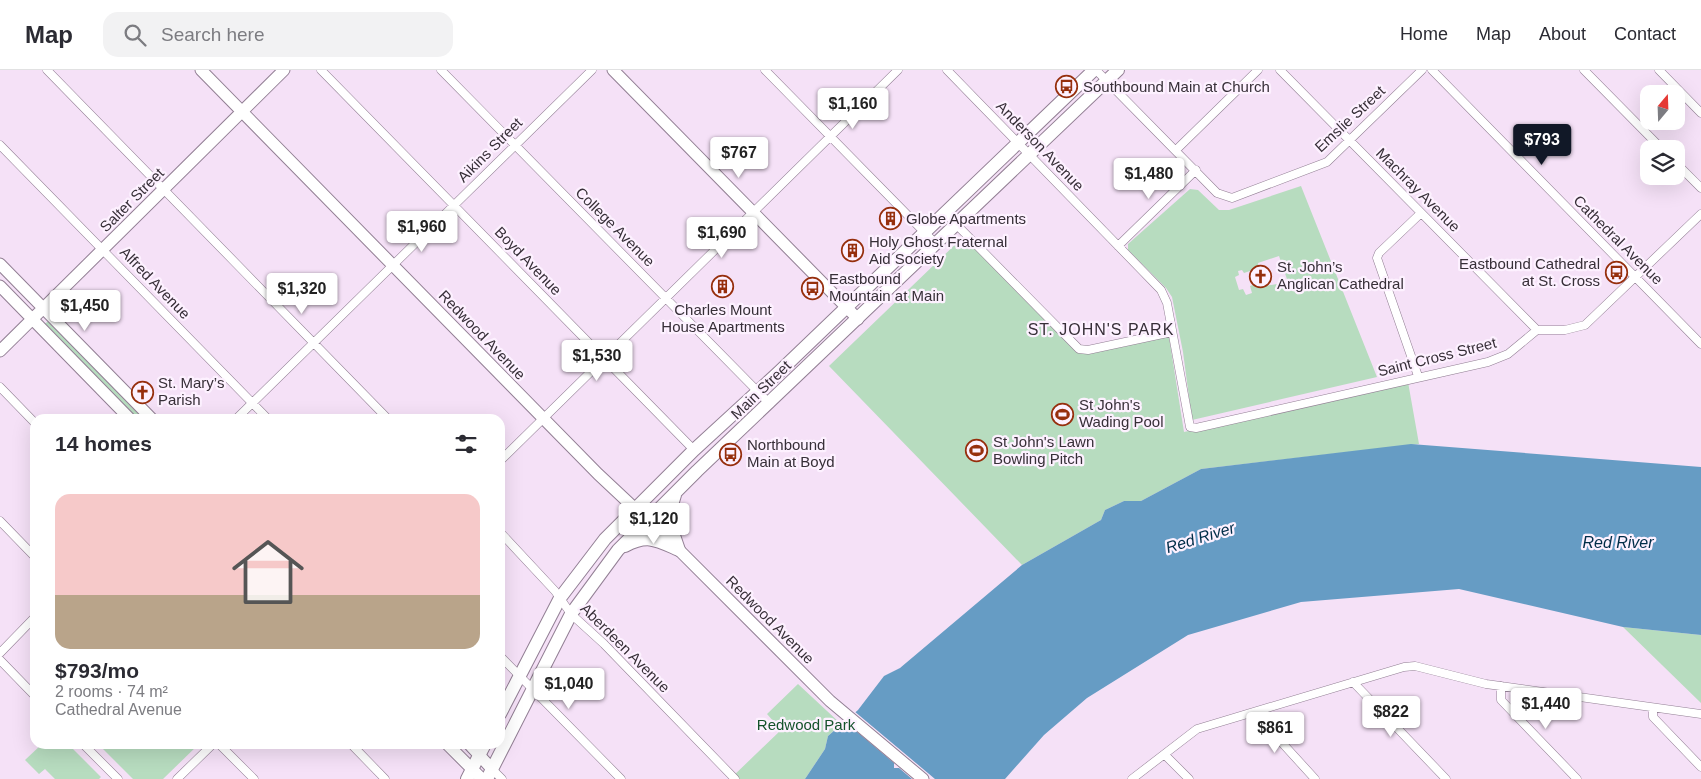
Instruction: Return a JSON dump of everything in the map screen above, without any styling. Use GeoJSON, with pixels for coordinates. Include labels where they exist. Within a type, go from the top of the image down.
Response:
{"type":"FeatureCollection","features":[{"type":"Feature","properties":{"kind":"main road","name":"Redwood Avenue"},"geometry":{"type":"LineString","coordinates":[[201,70],[543,419],[634,509],[679,550],[830,701],[923,779]]}},
{"type":"Feature","properties":{"kind":"main road","name":"Salter Street"},"geometry":{"type":"LineString","coordinates":[[0,351],[284,70]]}},
{"type":"Feature","properties":{"kind":"main road"},"geometry":{"type":"LineString","coordinates":[[614,70],[858,319]]}},
{"type":"Feature","properties":{"kind":"main road","name":"Main Street"},"geometry":{"type":"LineString","coordinates":[[505,704],[560,598],[604,539],[694,450],[1095,70]]}},
{"type":"Feature","properties":{"kind":"main road","name":"Main Street"},"geometry":{"type":"LineString","coordinates":[[505,744],[571,614],[618,550],[677,490],[770,404],[1118,70]]}},
{"type":"Feature","properties":{"kind":"main road"},"geometry":{"type":"LineString","coordinates":[[0,264],[147,414]]}},
{"type":"Feature","properties":{"kind":"main road"},"geometry":{"type":"LineString","coordinates":[[0,286],[125,414]]}},
{"type":"Feature","properties":{"kind":"main road"},"geometry":{"type":"LineString","coordinates":[[677,490],[668,518],[679,550]]}},
{"type":"Feature","properties":{"kind":"main road"},"geometry":{"type":"LineString","coordinates":[[618,550],[645,538],[679,550]]}},
{"type":"Feature","properties":{"kind":"main road"},"geometry":{"type":"LineString","coordinates":[[451,749],[470,774],[482,779]]}},
{"type":"Feature","properties":{"kind":"main road"},"geometry":{"type":"LineString","coordinates":[[482,749],[490,774]]}},
{"type":"Feature","properties":{"kind":"main road"},"geometry":{"type":"LineString","coordinates":[[470,774],[482,749]]}},
{"type":"Feature","properties":{"kind":"main road","name":"Main Street"},"geometry":{"type":"LineString","coordinates":[[490,774],[503,749]]}},
{"type":"Feature","properties":{"kind":"street"},"geometry":{"type":"LineString","coordinates":[[46,70],[383,414]]}},
{"type":"Feature","properties":{"kind":"street","name":"Boyd Avenue"},"geometry":{"type":"LineString","coordinates":[[322,70],[694,450]]}},
{"type":"Feature","properties":{"kind":"street","name":"College Avenue"},"geometry":{"type":"LineString","coordinates":[[441,70],[770,404]]}},
{"type":"Feature","properties":{"kind":"street","name":"Aikins Street"},"geometry":{"type":"LineString","coordinates":[[241,414],[592,70]]}},
{"type":"Feature","properties":{"kind":"street"},"geometry":{"type":"LineString","coordinates":[[765,70],[936,244]]}},
{"type":"Feature","properties":{"kind":"street"},"geometry":{"type":"LineString","coordinates":[[505,456],[898,70]]}},
{"type":"Feature","properties":{"kind":"street","name":"Anderson Avenue"},"geometry":{"type":"LineString","coordinates":[[947,70],[1161,290],[1167,302],[1190,427]]}},
{"type":"Feature","properties":{"kind":"street"},"geometry":{"type":"LineString","coordinates":[[1095,70],[1196,170],[1118,246]]}},
{"type":"Feature","properties":{"kind":"street"},"geometry":{"type":"LineString","coordinates":[[1176,150],[1258,70]]}},
{"type":"Feature","properties":{"kind":"street","name":"Machray Avenue"},"geometry":{"type":"LineString","coordinates":[[1280,70],[1537,330]]}},
{"type":"Feature","properties":{"kind":"street","name":"Emslie Street"},"geometry":{"type":"LineString","coordinates":[[1196,170],[1218,192],[1232,198],[1327,162],[1422,70]]}},
{"type":"Feature","properties":{"kind":"street","name":"Cathedral Avenue"},"geometry":{"type":"LineString","coordinates":[[1432,70],[1701,344]]}},
{"type":"Feature","properties":{"kind":"street"},"geometry":{"type":"LineString","coordinates":[[1584,70],[1653,140]]}},
{"type":"Feature","properties":{"kind":"street"},"geometry":{"type":"LineString","coordinates":[[1659,70],[1701,112]]}},
{"type":"Feature","properties":{"kind":"street","name":"Alfred Avenue"},"geometry":{"type":"LineString","coordinates":[[0,145],[263,414]]}},
{"type":"Feature","properties":{"kind":"street"},"geometry":{"type":"LineString","coordinates":[[1685,172],[1701,188]]}},
{"type":"Feature","properties":{"kind":"street"},"geometry":{"type":"LineString","coordinates":[[945,213],[1079,349],[1088,350],[1172,332]]}},
{"type":"Feature","properties":{"kind":"street"},"geometry":{"type":"LineString","coordinates":[[1418,376],[1377,258],[1379,253],[1421,213]]}},
{"type":"Feature","properties":{"kind":"street"},"geometry":{"type":"LineString","coordinates":[[1537,330],[1565,330],[1585,325],[1701,214]]}},
{"type":"Feature","properties":{"kind":"street","name":"Saint Cross Street"},"geometry":{"type":"LineString","coordinates":[[1190,427],[1196,428],[1418,376],[1488,362],[1508,354],[1537,330]]}},
{"type":"Feature","properties":{"kind":"street"},"geometry":{"type":"LineString","coordinates":[[0,387],[30,418]]}},
{"type":"Feature","properties":{"kind":"street"},"geometry":{"type":"LineString","coordinates":[[0,521],[30,552]]}},
{"type":"Feature","properties":{"kind":"street","name":"Aberdeen Avenue"},"geometry":{"type":"LineString","coordinates":[[505,538],[560,598],[571,614],[604,644],[735,779]]}},
{"type":"Feature","properties":{"kind":"street"},"geometry":{"type":"LineString","coordinates":[[0,652],[30,623]]}},
{"type":"Feature","properties":{"kind":"street"},"geometry":{"type":"LineString","coordinates":[[0,660],[30,691]]}},
{"type":"Feature","properties":{"kind":"street"},"geometry":{"type":"LineString","coordinates":[[505,661],[621,779]]}},
{"type":"Feature","properties":{"kind":"street"},"geometry":{"type":"LineString","coordinates":[[1132,779],[1197,729],[1404,667],[1415,666],[1501,686],[1653,709],[1701,714]]}},
{"type":"Feature","properties":{"kind":"street"},"geometry":{"type":"LineString","coordinates":[[1353,682],[1446,779]]}},
{"type":"Feature","properties":{"kind":"street"},"geometry":{"type":"LineString","coordinates":[[1501,686],[1502,700],[1572,777]]}},
{"type":"Feature","properties":{"kind":"street"},"geometry":{"type":"LineString","coordinates":[[1653,709],[1653,717],[1701,767]]}},
{"type":"Feature","properties":{"kind":"street"},"geometry":{"type":"LineString","coordinates":[[1254,712],[1315,779]]}},
{"type":"Feature","properties":{"kind":"street"},"geometry":{"type":"LineString","coordinates":[[88,749],[118,779]]}},
{"type":"Feature","properties":{"kind":"street"},"geometry":{"type":"LineString","coordinates":[[178,779],[208,749]]}},
{"type":"Feature","properties":{"kind":"street"},"geometry":{"type":"LineString","coordinates":[[224,749],[254,779]]}},
{"type":"Feature","properties":{"kind":"street"},"geometry":{"type":"LineString","coordinates":[[355,749],[385,779]]}},
{"type":"Feature","properties":{"kind":"street"},"geometry":{"type":"LineString","coordinates":[[1165,754],[1189,779]]}},
{"type":"Feature","properties":{"kind":"street"},"geometry":{"type":"LineString","coordinates":[[490,774],[502,779]]}},
{"type":"Feature","properties":{"kind":"green space"},"geometry":{"type":"Polygon","coordinates":[[[1301,186],[1377,377],[1192,420],[1183,352],[1172,297],[1166,288],[1128,250],[1128,244],[1190,189],[1198,190],[1219,210],[1229,210],[1301,186]],[[1279,256],[1258,263],[1259,268],[1244,273],[1242,270],[1238,271],[1239,275],[1235,277],[1239,290],[1243,289],[1246,295],[1252,293],[1250,286],[1264,281],[1265,286],[1288,282],[1279,256]]]}},
{"type":"Feature","properties":{"kind":"green space"},"geometry":{"type":"Polygon","coordinates":[[[963,237],[1078,353],[1169,337],[1184,432],[1408,382],[1419,444],[1201,469],[1141,501],[1124,501],[1105,510],[1101,520],[1022,565],[829,366],[963,237]]]}},
{"type":"Feature","properties":{"kind":"green space"},"geometry":{"type":"Polygon","coordinates":[[[49,321],[139,414],[130,414],[44,324],[49,321]]]}},
{"type":"Feature","properties":{"kind":"green space"},"geometry":{"type":"Polygon","coordinates":[[[1623,627],[1701,635],[1701,703],[1623,627]]]}},
{"type":"Feature","properties":{"kind":"green space","name":"Redwood Park"},"geometry":{"type":"Polygon","coordinates":[[[798,684],[841,724],[828,736],[825,749],[805,779],[730,779],[781,730],[767,714],[798,684]]]}},
{"type":"Feature","properties":{"kind":"green space"},"geometry":{"type":"Polygon","coordinates":[[[37,749],[73,749],[101,777],[99,779],[55,779],[45,769],[39,774],[25,760],[37,749]]]}},
{"type":"Feature","properties":{"kind":"green space"},"geometry":{"type":"Polygon","coordinates":[[[103,749],[194,749],[163,779],[133,779],[103,749]]]}},
{"type":"Feature","properties":{"kind":"water","name":"Red River"},"geometry":{"type":"Polygon","coordinates":[[[1411,444],[1701,467],[1701,635],[1623,627],[1459,589],[1301,602],[1188,635],[1087,698],[1044,735],[1005,779],[805,779],[825,749],[828,736],[858,710],[884,676],[900,668],[1022,565],[1101,520],[1105,510],[1124,501],[1141,501],[1201,469],[1411,444]]]}},
{"type":"Feature","properties":{"kind":"pier"},"geometry":{"type":"Polygon","coordinates":[[[854,711],[935,779],[912,779],[899,768],[894,768],[894,763],[843,720],[854,711]]]}},
{"type":"Feature","properties":{"kind":"place","name":"Southbound Main at Church"},"geometry":{"type":"Point","coordinates":[1067,87]}},
{"type":"Feature","properties":{"kind":"place","name":"Globe Apartments"},"geometry":{"type":"Point","coordinates":[890,219]}},
{"type":"Feature","properties":{"kind":"place","name":"Holy Ghost Fraternal Aid Society"},"geometry":{"type":"Point","coordinates":[853,251]}},
{"type":"Feature","properties":{"kind":"place","name":"Eastbound Cathedral at St. Cross"},"geometry":{"type":"Point","coordinates":[1616,273]}},
{"type":"Feature","properties":{"kind":"place","name":"St. John’s Anglican Cathedral"},"geometry":{"type":"Point","coordinates":[1261,276]}},
{"type":"Feature","properties":{"kind":"place","name":"Charles Mount House Apartments"},"geometry":{"type":"Point","coordinates":[723,287]}},
{"type":"Feature","properties":{"kind":"place","name":"Eastbound Mountain at Main"},"geometry":{"type":"Point","coordinates":[813,288]}},
{"type":"Feature","properties":{"kind":"place","name":"St. Mary’s Parish"},"geometry":{"type":"Point","coordinates":[142,392]}},
{"type":"Feature","properties":{"kind":"place","name":"St John's Wading Pool"},"geometry":{"type":"Point","coordinates":[1063,414]}},
{"type":"Feature","properties":{"kind":"place","name":"St John's Lawn Bowling Pitch"},"geometry":{"type":"Point","coordinates":[977,451]}},
{"type":"Feature","properties":{"kind":"place","name":"Northbound Main at Boyd"},"geometry":{"type":"Point","coordinates":[731,454]}},
{"type":"Feature","properties":{"kind":"district","name":"ST. JOHN'S PARK"},"geometry":{"type":"Point","coordinates":[1101,329]}}]}
